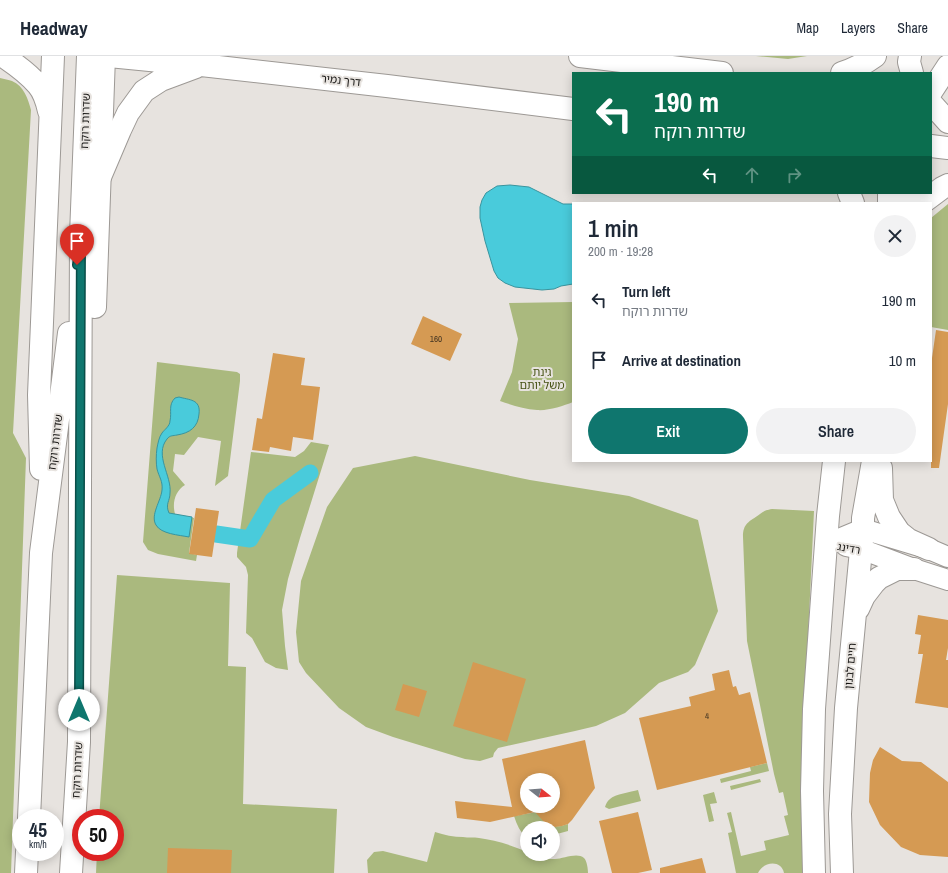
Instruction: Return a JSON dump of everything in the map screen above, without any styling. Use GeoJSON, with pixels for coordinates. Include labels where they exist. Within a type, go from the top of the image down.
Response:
{"type":"FeatureCollection","features":[{"type":"Feature","properties":{"kind":"main road"},"geometry":{"type":"LineString","coordinates":[[3,56],[20,66],[38,85],[46,99],[51,117]]}},
{"type":"Feature","properties":{"kind":"main road"},"geometry":{"type":"LineString","coordinates":[[41,553],[42,523],[39,395],[53,56]]}},
{"type":"Feature","properties":{"kind":"main road","name":"שדרות רוקח"},"geometry":{"type":"LineString","coordinates":[[71,873],[79,742],[81,235],[88,56]]}},
{"type":"Feature","properties":{"kind":"main road"},"geometry":{"type":"LineString","coordinates":[[79,742],[104,56]]}},
{"type":"Feature","properties":{"kind":"main road","name":"דרך נמיר"},"geometry":{"type":"LineString","coordinates":[[109,56],[387,86],[572,109]]}},
{"type":"Feature","properties":{"kind":"main road"},"geometry":{"type":"LineString","coordinates":[[580,56],[714,72]]}},
{"type":"Feature","properties":{"kind":"main road"},"geometry":{"type":"LineString","coordinates":[[845,72],[863,64],[875,56]]}},
{"type":"Feature","properties":{"kind":"main road"},"geometry":{"type":"LineString","coordinates":[[910,56],[909,62],[912,72]]}},
{"type":"Feature","properties":{"kind":"main road"},"geometry":{"type":"LineString","coordinates":[[100,178],[128,113],[144,91],[161,80],[201,65]]}},
{"type":"Feature","properties":{"kind":"main road"},"geometry":{"type":"LineString","coordinates":[[932,90],[948,66]]}},
{"type":"Feature","properties":{"kind":"main road"},"geometry":{"type":"LineString","coordinates":[[932,98],[948,100]]}},
{"type":"Feature","properties":{"kind":"main road"},"geometry":{"type":"LineString","coordinates":[[932,104],[948,122]]}},
{"type":"Feature","properties":{"kind":"main road"},"geometry":{"type":"LineString","coordinates":[[932,146],[948,148]]}},
{"type":"Feature","properties":{"kind":"main road"},"geometry":{"type":"LineString","coordinates":[[923,202],[948,185]]}},
{"type":"Feature","properties":{"kind":"main road","name":"שדרות רוקח"},"geometry":{"type":"LineString","coordinates":[[29,809],[41,553],[81,235]]}},
{"type":"Feature","properties":{"kind":"main road"},"geometry":{"type":"LineString","coordinates":[[814,873],[812,791],[814,709],[828,516],[834,462]]}},
{"type":"Feature","properties":{"kind":"main road","name":"חיים לבנון"},"geometry":{"type":"LineString","coordinates":[[842,873],[840,814],[846,708],[863,518],[873,462]]}},
{"type":"Feature","properties":{"kind":"main road"},"geometry":{"type":"LineString","coordinates":[[881,462],[882,500],[889,517],[899,532],[909,540],[938,553]]}},
{"type":"Feature","properties":{"kind":"main road"},"geometry":{"type":"LineString","coordinates":[[854,619],[864,596],[879,578],[897,569],[914,569]]}},
{"type":"Feature","properties":{"kind":"main road"},"geometry":{"type":"LineString","coordinates":[[26,873],[27,861]]}},
{"type":"Feature","properties":{"kind":"street","name":"רדינג"},"geometry":{"type":"LineString","coordinates":[[827,544],[862,539],[938,553]]}},
{"type":"Feature","properties":{"kind":"street","name":"רדינג"},"geometry":{"type":"LineString","coordinates":[[862,539],[914,569],[948,580]]}},
{"type":"Feature","properties":{"kind":"green space"},"geometry":{"type":"Polygon","coordinates":[[[756,56],[807,56],[788,59],[756,56]]]}},
{"type":"Feature","properties":{"kind":"green space"},"geometry":{"type":"Polygon","coordinates":[[[0,78],[12,81],[20,86],[27,97],[31,110],[13,433],[26,458],[13,809],[12,809],[11,873],[0,873],[0,78]]]}},
{"type":"Feature","properties":{"kind":"green space"},"geometry":{"type":"Polygon","coordinates":[[[948,204],[948,330],[932,327],[932,217],[948,204]]]}},
{"type":"Feature","properties":{"kind":"green space","name":"גינת משל יותם"},"geometry":{"type":"Polygon","coordinates":[[[572,302],[572,402],[555,408],[541,410],[523,408],[500,401],[512,372],[518,339],[509,303],[572,302]]]}},
{"type":"Feature","properties":{"kind":"green space"},"geometry":{"type":"Polygon","coordinates":[[[157,362],[237,372],[240,374],[228,476],[215,486],[221,441],[198,437],[184,455],[175,454],[173,471],[185,485],[175,498],[174,510],[175,514],[194,518],[189,553],[197,555],[196,561],[158,554],[148,550],[143,542],[157,362]]]}},
{"type":"Feature","properties":{"kind":"green space"},"geometry":{"type":"Polygon","coordinates":[[[311,442],[329,445],[288,579],[282,610],[288,670],[276,668],[265,662],[252,638],[246,633],[248,575],[246,567],[237,557],[237,553],[251,452],[295,457],[304,451],[311,442]]]}},
{"type":"Feature","properties":{"kind":"green space"},"geometry":{"type":"Polygon","coordinates":[[[415,456],[530,480],[629,496],[698,520],[718,611],[695,665],[688,672],[659,683],[625,713],[596,726],[498,748],[493,757],[480,761],[465,759],[393,737],[366,727],[339,708],[306,673],[299,662],[296,632],[301,581],[327,507],[353,468],[415,456]]]}},
{"type":"Feature","properties":{"kind":"green space"},"geometry":{"type":"Polygon","coordinates":[[[772,509],[814,511],[802,765],[805,873],[784,873],[776,864],[768,864],[760,869],[758,873],[736,873],[728,833],[732,832],[727,813],[731,812],[741,856],[766,850],[764,841],[789,835],[784,816],[788,815],[783,792],[779,793],[774,774],[747,641],[743,532],[745,526],[750,521],[764,511],[772,509]]]}},
{"type":"Feature","properties":{"kind":"green space"},"geometry":{"type":"Polygon","coordinates":[[[117,575],[230,583],[228,666],[246,667],[243,804],[337,809],[334,873],[96,873],[97,861],[124,861],[124,809],[100,809],[117,575]]]}},
{"type":"Feature","properties":{"kind":"green space"},"geometry":{"type":"Polygon","coordinates":[[[767,763],[769,771],[721,783],[720,779],[751,771],[750,767],[767,763]]]}},
{"type":"Feature","properties":{"kind":"green space"},"geometry":{"type":"Polygon","coordinates":[[[760,779],[761,782],[731,790],[730,786],[760,779]]]}},
{"type":"Feature","properties":{"kind":"green space"},"geometry":{"type":"Polygon","coordinates":[[[638,790],[641,801],[609,809],[605,807],[607,802],[612,797],[638,790]]]}},
{"type":"Feature","properties":{"kind":"green space"},"geometry":{"type":"Polygon","coordinates":[[[714,792],[717,803],[710,804],[714,821],[709,822],[703,795],[714,792]]]}},
{"type":"Feature","properties":{"kind":"green space"},"geometry":{"type":"Polygon","coordinates":[[[538,813],[544,821],[520,821],[520,830],[514,816],[538,813]]]}},
{"type":"Feature","properties":{"kind":"green space"},"geometry":{"type":"Polygon","coordinates":[[[568,824],[568,831],[560,833],[560,826],[568,824]]]}},
{"type":"Feature","properties":{"kind":"green space"},"geometry":{"type":"Polygon","coordinates":[[[435,832],[445,835],[497,841],[520,849],[520,861],[560,861],[560,859],[581,856],[586,861],[588,873],[368,873],[367,860],[374,852],[383,851],[427,862],[435,832]]]}},
{"type":"Feature","properties":{"kind":"water"},"geometry":{"type":"Polygon","coordinates":[[[510,185],[529,187],[563,204],[572,204],[572,284],[554,289],[542,290],[515,287],[498,278],[494,271],[485,241],[480,218],[480,207],[482,200],[486,193],[497,186],[510,185]]]}},
{"type":"Feature","properties":{"kind":"water"},"geometry":{"type":"Polygon","coordinates":[[[179,397],[194,401],[198,405],[198,419],[195,426],[186,433],[170,436],[163,445],[162,452],[164,466],[170,486],[168,510],[169,513],[192,517],[189,537],[171,534],[162,530],[158,528],[154,521],[162,487],[157,467],[157,448],[161,435],[170,423],[172,403],[175,398],[179,397]]]}},
{"type":"Feature","properties":{"kind":"building"},"geometry":{"type":"Polygon","coordinates":[[[423,316],[462,334],[450,361],[411,344],[423,316]]]}},
{"type":"Feature","properties":{"kind":"building"},"geometry":{"type":"Polygon","coordinates":[[[936,330],[948,332],[948,404],[939,468],[931,468],[932,358],[936,330]]]}},
{"type":"Feature","properties":{"kind":"building"},"geometry":{"type":"Polygon","coordinates":[[[273,353],[305,358],[301,385],[320,387],[313,440],[293,437],[291,451],[270,447],[269,452],[252,450],[257,418],[262,419],[273,353]]]}},
{"type":"Feature","properties":{"kind":"building"},"geometry":{"type":"Polygon","coordinates":[[[196,508],[219,511],[212,557],[189,554],[196,508]]]}},
{"type":"Feature","properties":{"kind":"building"},"geometry":{"type":"Polygon","coordinates":[[[918,615],[948,620],[948,648],[946,660],[948,660],[948,708],[915,703],[923,654],[918,654],[921,635],[915,634],[918,615]]]}},
{"type":"Feature","properties":{"kind":"building"},"geometry":{"type":"Polygon","coordinates":[[[473,662],[526,679],[507,742],[453,726],[473,662]]]}},
{"type":"Feature","properties":{"kind":"building"},"geometry":{"type":"Polygon","coordinates":[[[729,670],[733,687],[736,686],[739,695],[750,692],[767,763],[657,790],[639,718],[691,706],[689,697],[715,690],[712,674],[729,670]]]}},
{"type":"Feature","properties":{"kind":"building"},"geometry":{"type":"Polygon","coordinates":[[[403,684],[427,691],[419,717],[395,710],[403,684]]]}},
{"type":"Feature","properties":{"kind":"building"},"geometry":{"type":"Polygon","coordinates":[[[585,740],[595,788],[568,824],[560,826],[560,821],[543,821],[536,813],[560,813],[560,773],[520,773],[520,813],[530,813],[490,822],[457,818],[455,801],[512,807],[502,759],[585,740]]]}},
{"type":"Feature","properties":{"kind":"building"},"geometry":{"type":"Polygon","coordinates":[[[880,747],[902,761],[921,762],[948,782],[948,857],[920,855],[901,847],[880,825],[869,802],[870,773],[873,760],[880,747]]]}},
{"type":"Feature","properties":{"kind":"building"},"geometry":{"type":"Polygon","coordinates":[[[638,812],[652,870],[638,873],[612,873],[599,821],[638,812]]]}},
{"type":"Feature","properties":{"kind":"building"},"geometry":{"type":"Polygon","coordinates":[[[168,848],[232,850],[231,873],[167,873],[168,848]]]}},
{"type":"Feature","properties":{"kind":"building"},"geometry":{"type":"Polygon","coordinates":[[[702,858],[706,873],[660,873],[660,868],[702,858]]]}},
{"type":"Feature","properties":{"kind":"waterway"},"geometry":{"type":"LineString","coordinates":[[216,534],[250,539],[273,500],[310,473]]}},
{"type":"Feature","properties":{"kind":"route"},"geometry":{"type":"LineString","coordinates":[[77,265],[81,235],[79,710]]}}]}
